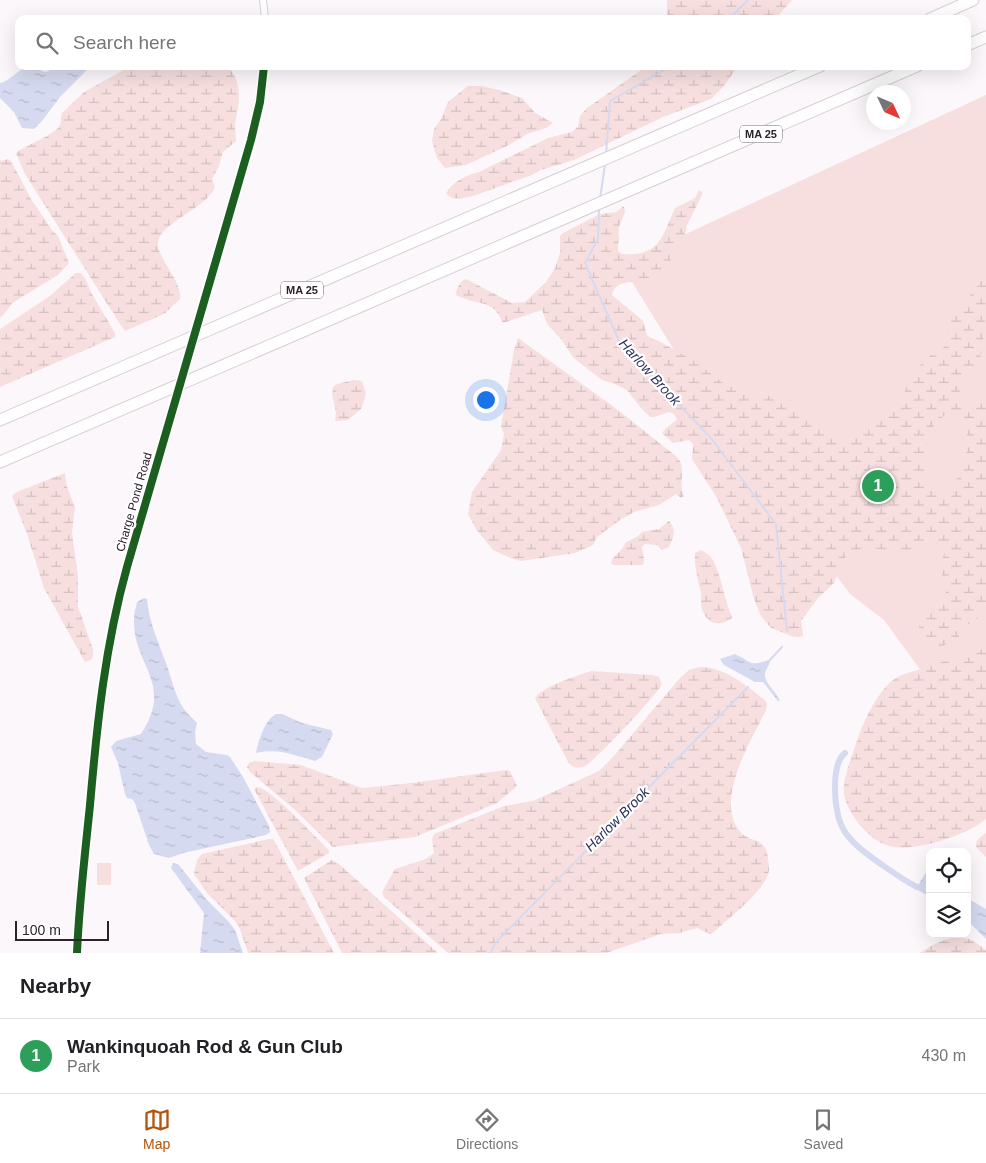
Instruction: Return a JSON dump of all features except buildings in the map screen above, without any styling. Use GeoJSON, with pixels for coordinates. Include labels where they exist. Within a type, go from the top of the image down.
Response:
{"type":"FeatureCollection","features":[{"type":"Feature","properties":{"kind":"highway"},"geometry":{"type":"LineString","coordinates":[[939,15],[973,0]]}},
{"type":"Feature","properties":{"kind":"highway"},"geometry":{"type":"LineString","coordinates":[[971,43],[986,36]]}},
{"type":"Feature","properties":{"kind":"highway","name":"MA 25"},"geometry":{"type":"LineString","coordinates":[[0,420],[811,70]]}},
{"type":"Feature","properties":{"kind":"highway","name":"MA 25"},"geometry":{"type":"LineString","coordinates":[[0,462],[908,70]]}},
{"type":"Feature","properties":{"kind":"street"},"geometry":{"type":"LineString","coordinates":[[263,0],[265,15]]}},
{"type":"Feature","properties":{"kind":"street","name":"Charge Pond Road"},"geometry":{"type":"LineString","coordinates":[[76,953],[94,760],[106,660],[126,568],[254,130],[260,102],[264,70]]}},
{"type":"Feature","properties":{"kind":"green space"},"geometry":{"type":"Polygon","coordinates":[[[667,0],[792,0],[779,15],[667,15],[667,0]]]}},
{"type":"Feature","properties":{"kind":"green space"},"geometry":{"type":"Polygon","coordinates":[[[124,70],[231,70],[238,87],[238,108],[235,124],[236,141],[223,152],[219,166],[212,179],[215,187],[203,202],[166,229],[160,235],[158,242],[161,255],[178,285],[180,299],[164,314],[125,331],[25,174],[16,153],[57,129],[61,124],[62,113],[84,92],[124,70]]]}},
{"type":"Feature","properties":{"kind":"green space"},"geometry":{"type":"Polygon","coordinates":[[[641,70],[735,70],[724,86],[711,99],[663,117],[574,160],[541,170],[473,196],[455,198],[446,194],[455,183],[465,177],[548,138],[572,132],[578,126],[580,116],[587,108],[641,70]]]}},
{"type":"Feature","properties":{"kind":"green space"},"geometry":{"type":"Polygon","coordinates":[[[468,86],[481,86],[499,90],[522,98],[535,113],[553,123],[466,165],[445,168],[437,158],[432,141],[434,129],[441,119],[448,102],[468,86]]]}},
{"type":"Feature","properties":{"kind":"green space"},"geometry":{"type":"Polygon","coordinates":[[[986,95],[986,760],[884,620],[850,594],[698,389],[621,264],[986,95]]]}},
{"type":"Feature","properties":{"kind":"green space"},"geometry":{"type":"Polygon","coordinates":[[[8,159],[11,161],[31,199],[58,236],[69,263],[58,275],[14,302],[0,318],[0,160],[8,159]]]}},
{"type":"Feature","properties":{"kind":"green space"},"geometry":{"type":"Polygon","coordinates":[[[699,190],[702,192],[680,243],[663,270],[649,279],[627,282],[617,286],[612,295],[642,320],[647,335],[652,339],[696,362],[723,383],[735,389],[792,401],[801,412],[815,420],[828,433],[837,438],[846,437],[857,432],[861,427],[874,422],[885,412],[901,403],[911,374],[927,358],[944,347],[947,340],[950,317],[974,291],[986,273],[982,349],[980,358],[962,384],[960,396],[962,402],[969,405],[986,402],[986,603],[977,619],[959,630],[959,637],[943,646],[936,647],[928,646],[922,642],[919,635],[923,616],[939,606],[945,596],[941,564],[945,550],[943,544],[936,541],[931,541],[902,552],[868,548],[850,553],[838,565],[834,583],[818,598],[801,621],[803,635],[794,637],[771,628],[761,616],[754,599],[741,548],[717,498],[692,459],[693,444],[689,440],[673,443],[662,433],[677,420],[674,414],[669,412],[650,417],[627,390],[602,380],[581,364],[573,357],[561,339],[547,324],[542,310],[503,323],[493,308],[456,295],[459,286],[466,279],[512,303],[525,302],[546,282],[555,268],[560,253],[560,236],[563,233],[600,214],[616,212],[624,206],[625,212],[619,227],[618,251],[622,254],[644,252],[658,243],[663,236],[675,208],[695,198],[699,190]],[[948,412],[934,425],[925,448],[926,487],[938,495],[947,492],[958,477],[960,464],[966,454],[967,425],[964,416],[958,412],[948,412]]]}},
{"type":"Feature","properties":{"kind":"green space"},"geometry":{"type":"Polygon","coordinates":[[[76,273],[81,273],[85,278],[92,294],[115,333],[115,337],[0,387],[0,329],[50,296],[76,273]]]}},
{"type":"Feature","properties":{"kind":"green space"},"geometry":{"type":"Polygon","coordinates":[[[518,338],[614,407],[677,457],[682,466],[682,491],[684,496],[681,498],[676,494],[659,505],[634,512],[597,537],[593,545],[575,553],[521,561],[493,550],[476,529],[468,514],[472,492],[501,450],[504,434],[501,426],[514,350],[518,338]]]}},
{"type":"Feature","properties":{"kind":"green space"},"geometry":{"type":"Polygon","coordinates":[[[354,380],[362,381],[366,394],[361,409],[348,420],[335,421],[333,387],[337,384],[354,380]]]}},
{"type":"Feature","properties":{"kind":"green space"},"geometry":{"type":"Polygon","coordinates":[[[65,473],[67,487],[75,507],[72,533],[78,576],[78,607],[93,649],[93,657],[85,662],[44,588],[27,534],[12,496],[17,492],[65,473]]]}},
{"type":"Feature","properties":{"kind":"green space"},"geometry":{"type":"Polygon","coordinates":[[[669,521],[674,534],[669,547],[662,550],[657,545],[645,544],[642,547],[643,565],[613,565],[611,563],[625,543],[642,532],[659,529],[669,521]]]}},
{"type":"Feature","properties":{"kind":"green space"},"geometry":{"type":"Polygon","coordinates":[[[701,550],[712,559],[720,577],[732,618],[723,623],[711,621],[702,609],[695,558],[695,553],[701,550]]]}},
{"type":"Feature","properties":{"kind":"green space"},"geometry":{"type":"Polygon","coordinates":[[[986,648],[986,819],[967,831],[925,845],[899,848],[889,846],[874,839],[860,826],[846,802],[844,794],[849,764],[869,712],[884,689],[899,676],[986,648]]]}},
{"type":"Feature","properties":{"kind":"green space"},"geometry":{"type":"Polygon","coordinates":[[[699,667],[726,673],[765,700],[767,704],[766,710],[741,761],[732,789],[731,802],[732,815],[738,829],[746,837],[760,842],[765,848],[768,855],[769,872],[763,884],[751,899],[714,932],[710,934],[697,928],[679,933],[661,934],[606,953],[448,953],[384,897],[382,892],[395,869],[426,859],[434,853],[432,839],[434,834],[504,806],[533,801],[599,771],[680,678],[689,670],[699,667]]]}},
{"type":"Feature","properties":{"kind":"green space"},"geometry":{"type":"Polygon","coordinates":[[[591,671],[652,675],[659,677],[662,684],[601,753],[585,766],[575,767],[568,762],[535,698],[545,689],[591,671]]]}},
{"type":"Feature","properties":{"kind":"green space"},"geometry":{"type":"Polygon","coordinates":[[[254,761],[301,765],[362,788],[506,770],[510,771],[517,786],[497,803],[415,837],[333,847],[294,809],[250,772],[247,767],[249,763],[254,761]]]}},
{"type":"Feature","properties":{"kind":"green space"},"geometry":{"type":"Polygon","coordinates":[[[257,787],[272,795],[293,814],[329,850],[329,853],[298,871],[254,789],[257,787]]]}},
{"type":"Feature","properties":{"kind":"green space"},"geometry":{"type":"Polygon","coordinates":[[[986,833],[986,857],[976,847],[977,840],[986,833]]]}},
{"type":"Feature","properties":{"kind":"green space"},"geometry":{"type":"Polygon","coordinates":[[[273,839],[276,844],[334,953],[248,953],[240,929],[235,921],[207,893],[194,874],[197,860],[202,854],[273,839]]]}},
{"type":"Feature","properties":{"kind":"green space"},"geometry":{"type":"Polygon","coordinates":[[[332,860],[339,864],[438,953],[342,953],[304,878],[332,860]]]}},
{"type":"Feature","properties":{"kind":"green space"},"geometry":{"type":"Polygon","coordinates":[[[97,863],[111,863],[111,885],[97,885],[97,863]]]}},
{"type":"Feature","properties":{"kind":"green space"},"geometry":{"type":"Polygon","coordinates":[[[965,938],[972,940],[986,950],[986,953],[920,953],[930,946],[950,939],[965,938]]]}},
{"type":"Feature","properties":{"kind":"water"},"geometry":{"type":"Polygon","coordinates":[[[22,70],[47,72],[51,70],[86,70],[60,97],[34,129],[22,128],[14,112],[0,98],[0,83],[8,80],[22,70]]]}},
{"type":"Feature","properties":{"kind":"water"},"geometry":{"type":"Polygon","coordinates":[[[144,598],[147,599],[152,625],[178,699],[185,711],[197,723],[195,732],[196,744],[206,752],[230,757],[269,826],[270,832],[266,835],[183,853],[169,858],[154,854],[149,845],[135,803],[132,799],[127,798],[125,794],[118,763],[111,747],[116,741],[141,734],[150,716],[154,701],[150,674],[135,635],[134,616],[137,602],[144,598]]]}},
{"type":"Feature","properties":{"kind":"water"},"geometry":{"type":"Polygon","coordinates":[[[735,654],[750,663],[769,660],[765,677],[780,701],[763,682],[755,682],[724,665],[720,659],[735,654]]]}},
{"type":"Feature","properties":{"kind":"water"},"geometry":{"type":"Polygon","coordinates":[[[276,714],[282,714],[302,723],[331,730],[333,734],[322,757],[315,761],[271,751],[256,753],[265,726],[276,714]]]}},
{"type":"Feature","properties":{"kind":"water"},"geometry":{"type":"Polygon","coordinates":[[[173,863],[178,864],[207,900],[229,922],[235,930],[243,953],[200,953],[204,913],[171,868],[173,863]]]}},
{"type":"Feature","properties":{"kind":"water"},"geometry":{"type":"Polygon","coordinates":[[[926,872],[926,895],[916,889],[926,872]]]}},
{"type":"Feature","properties":{"kind":"water"},"geometry":{"type":"Polygon","coordinates":[[[971,900],[986,909],[986,939],[971,924],[971,900]]]}},
{"type":"Feature","properties":{"kind":"waterway","name":"Harlow Brook"},"geometry":{"type":"LineString","coordinates":[[733,15],[748,0]]}},
{"type":"Feature","properties":{"kind":"waterway","name":"Harlow Brook"},"geometry":{"type":"LineString","coordinates":[[606,154],[610,101],[664,70]]}},
{"type":"Feature","properties":{"kind":"waterway","name":"Harlow Brook"},"geometry":{"type":"LineString","coordinates":[[600,199],[605,164]]}},
{"type":"Feature","properties":{"kind":"waterway","name":"Harlow Brook"},"geometry":{"type":"LineString","coordinates":[[599,208],[598,239],[585,263],[620,343],[710,437],[776,524],[787,631]]}},
{"type":"Feature","properties":{"kind":"waterway","name":"Harlow Brook"},"geometry":{"type":"LineString","coordinates":[[768,662],[782,647]]}},
{"type":"Feature","properties":{"kind":"waterway","name":"Harlow Brook"},"geometry":{"type":"LineString","coordinates":[[490,953],[496,942],[748,687]]}},
{"type":"Feature","properties":{"kind":"waterway"},"geometry":{"type":"LineString","coordinates":[[845,753],[838,763],[835,785],[837,812],[844,831],[867,854],[917,887]]}},
{"type":"Feature","properties":{"kind":"cycle path"},"geometry":{"type":"LineString","coordinates":[[77,953],[103,685],[119,597],[251,140],[260,102],[264,70]]}},
{"type":"Feature","properties":{"kind":"place","name":"Wankinquoah Rod & Gun Club"},"geometry":{"type":"Point","coordinates":[878,486]}}]}
